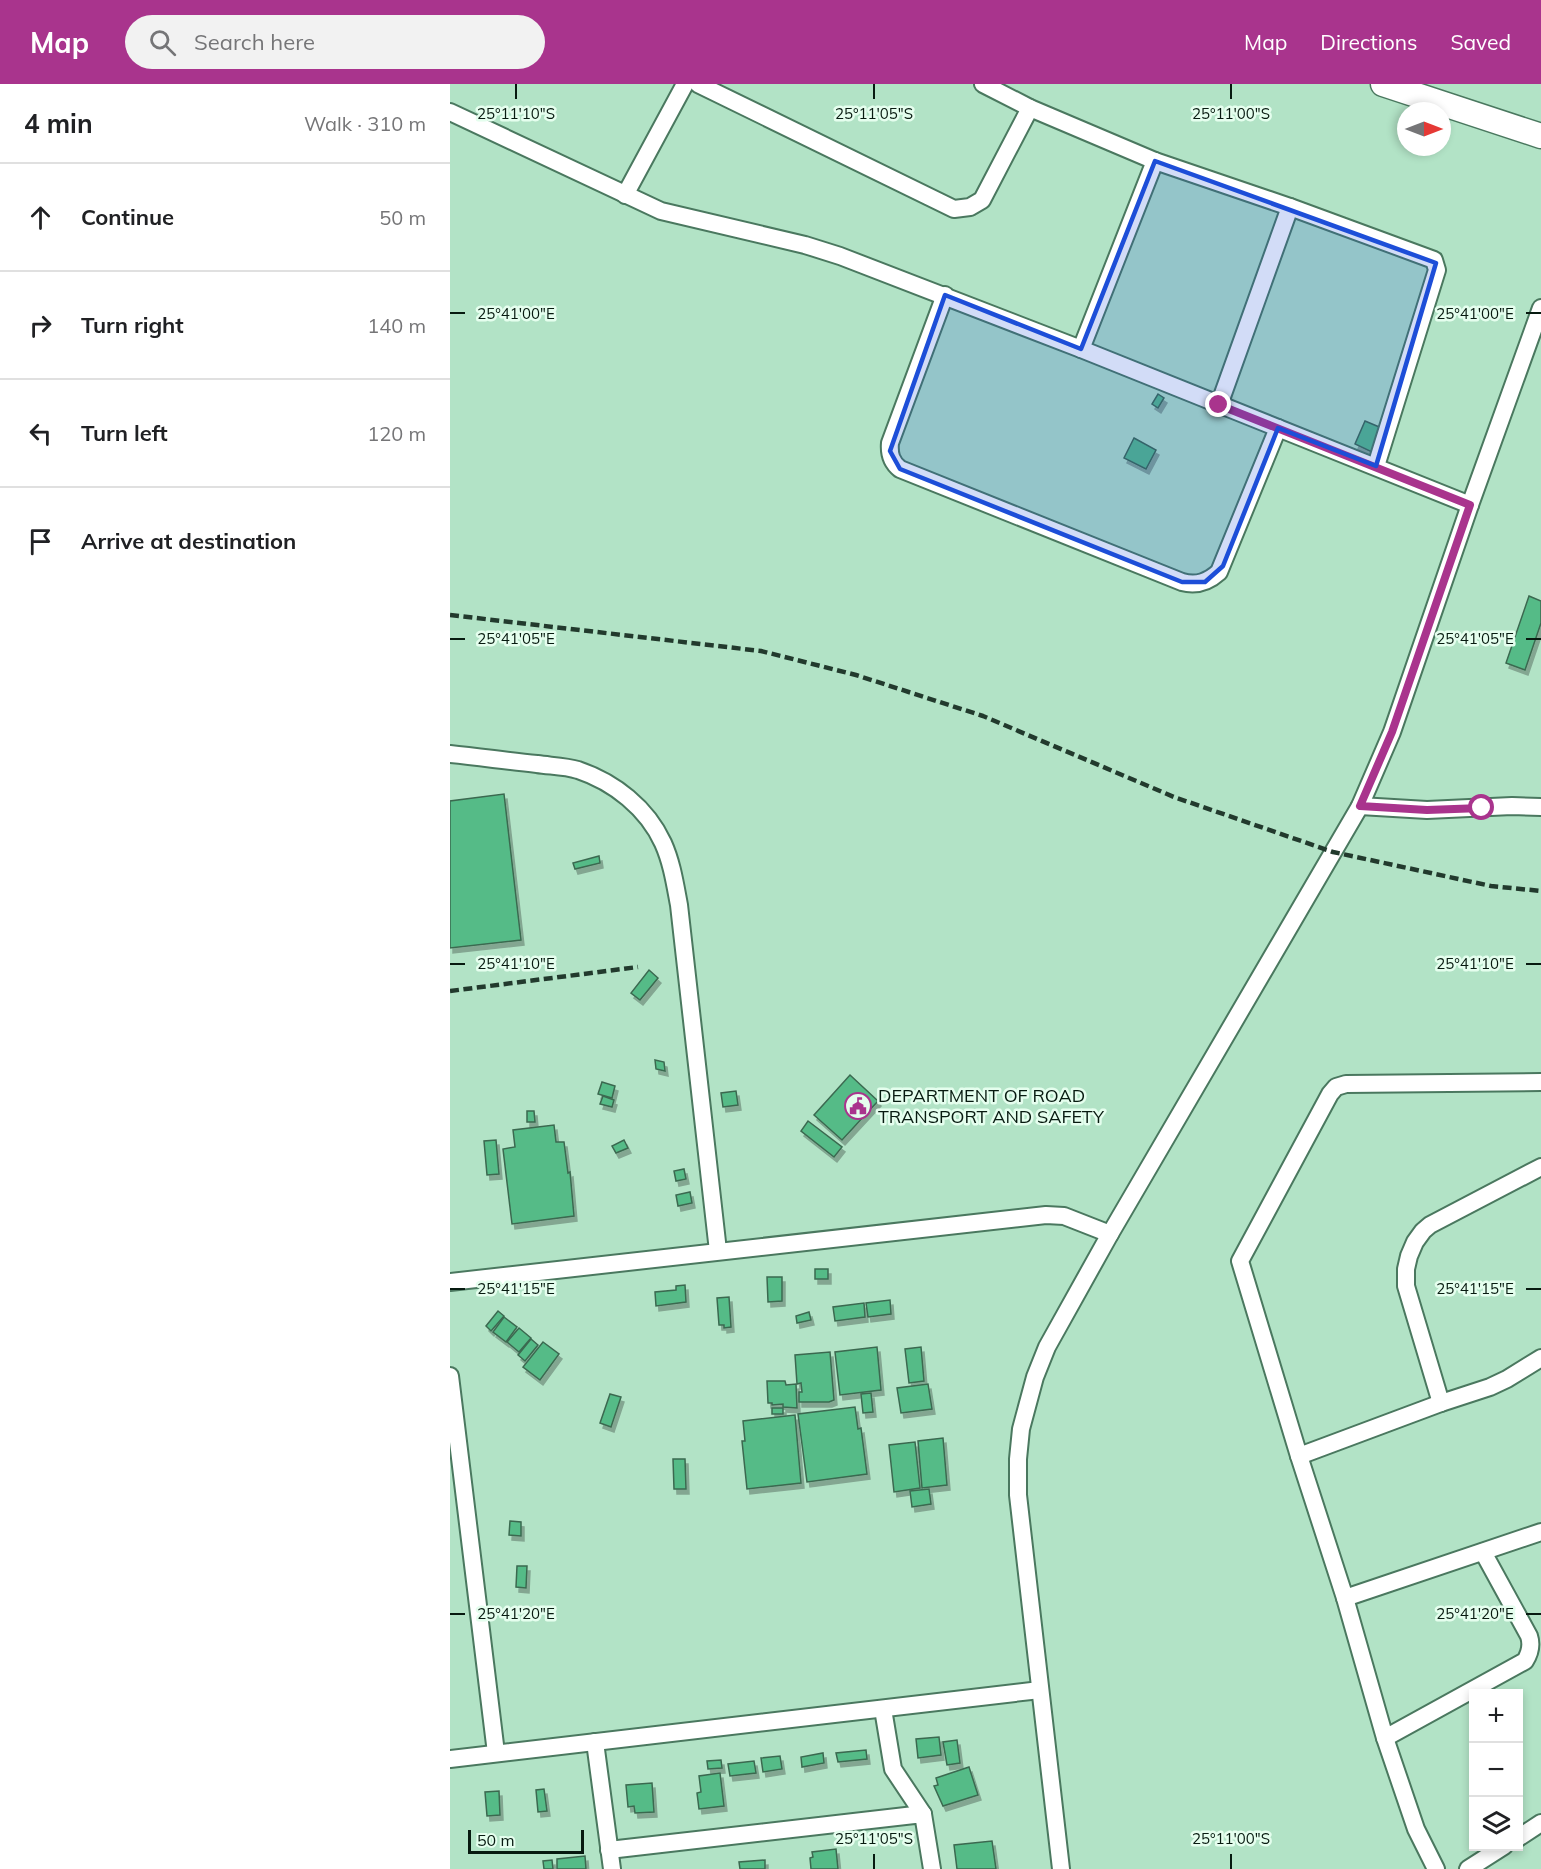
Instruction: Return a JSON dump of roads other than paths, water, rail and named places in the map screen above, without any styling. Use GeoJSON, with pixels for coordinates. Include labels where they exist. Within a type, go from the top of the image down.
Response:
{"type":"FeatureCollection","features":[{"type":"Feature","properties":{"kind":"highway"},"geometry":{"type":"LineString","coordinates":[[1383,84],[1531,133],[1541,157]]}},
{"type":"Feature","properties":{"kind":"street"},"geometry":{"type":"LineString","coordinates":[[625,195],[685,84]]}},
{"type":"Feature","properties":{"kind":"street"},"geometry":{"type":"LineString","coordinates":[[698,84],[947,207],[961,210],[982,200],[1030,108]]}},
{"type":"Feature","properties":{"kind":"street"},"geometry":{"type":"LineString","coordinates":[[983,84],[1030,108],[1155,161],[1290,207],[1431,258],[1436,262],[1437,270],[1376,466]]}},
{"type":"Feature","properties":{"kind":"street"},"geometry":{"type":"LineString","coordinates":[[450,112],[625,195],[674,214],[814,248],[945,295],[1470,505]]}},
{"type":"Feature","properties":{"kind":"street"},"geometry":{"type":"LineString","coordinates":[[1081,349],[1155,161]]}},
{"type":"Feature","properties":{"kind":"street"},"geometry":{"type":"LineString","coordinates":[[1219,405],[1290,207]]}},
{"type":"Feature","properties":{"kind":"street"},"geometry":{"type":"LineString","coordinates":[[945,295],[891,444],[891,458],[895,465],[900,469],[1171,578],[1196,584],[1205,582],[1219,572],[1278,428]]}},
{"type":"Feature","properties":{"kind":"street"},"geometry":{"type":"LineString","coordinates":[[1061,1869],[1018,1495],[1018,1459],[1022,1429],[1035,1377],[1047,1347],[1110,1234],[1360,806],[1392,732],[1541,308]]}},
{"type":"Feature","properties":{"kind":"street"},"geometry":{"type":"LineString","coordinates":[[450,754],[575,769],[596,777],[628,798],[646,816],[662,842],[673,870],[679,905],[718,1251]]}},
{"type":"Feature","properties":{"kind":"street"},"geometry":{"type":"LineString","coordinates":[[1360,806],[1427,810],[1541,807]]}},
{"type":"Feature","properties":{"kind":"street"},"geometry":{"type":"LineString","coordinates":[[1436,1869],[1416,1829],[1385,1738],[1345,1599],[1240,1261],[1333,1089],[1346,1084],[1541,1082]]}},
{"type":"Feature","properties":{"kind":"street"},"geometry":{"type":"LineString","coordinates":[[1441,1403],[1406,1286],[1409,1256],[1415,1242],[1430,1225],[1540,1169]]}},
{"type":"Feature","properties":{"kind":"street"},"geometry":{"type":"LineString","coordinates":[[450,1282],[1046,1215],[1064,1216],[1110,1234]]}},
{"type":"Feature","properties":{"kind":"street"},"geometry":{"type":"LineString","coordinates":[[1299,1456],[1490,1387],[1541,1358]]}},
{"type":"Feature","properties":{"kind":"street"},"geometry":{"type":"LineString","coordinates":[[450,1376],[496,1753]]}},
{"type":"Feature","properties":{"kind":"street"},"geometry":{"type":"LineString","coordinates":[[1345,1599],[1541,1532]]}},
{"type":"Feature","properties":{"kind":"street"},"geometry":{"type":"LineString","coordinates":[[1385,1738],[1525,1661],[1528,1657],[1531,1644],[1529,1636],[1483,1552]]}},
{"type":"Feature","properties":{"kind":"street"},"geometry":{"type":"LineString","coordinates":[[450,1759],[1040,1690]]}},
{"type":"Feature","properties":{"kind":"street"},"geometry":{"type":"LineString","coordinates":[[883,1708],[893,1769],[923,1814],[932,1869]]}},
{"type":"Feature","properties":{"kind":"street"},"geometry":{"type":"LineString","coordinates":[[595,1742],[612,1869]]}},
{"type":"Feature","properties":{"kind":"street"},"geometry":{"type":"LineString","coordinates":[[609,1850],[923,1814]]}},
{"type":"Feature","properties":{"kind":"street"},"geometry":{"type":"LineString","coordinates":[[1523,1835],[1541,1824]]}},
{"type":"Feature","properties":{"kind":"street"},"geometry":{"type":"LineString","coordinates":[[1468,1869],[1496,1851]]}},
{"type":"Feature","properties":{"kind":"railway"},"geometry":{"type":"LineString","coordinates":[[450,615],[761,651],[856,675],[983,716],[1174,797],[1333,852],[1491,886],[1541,891]]}},
{"type":"Feature","properties":{"kind":"railway"},"geometry":{"type":"LineString","coordinates":[[450,991],[638,967]]}},
{"type":"Feature","properties":{"kind":"place","name":"DEPARTMENT OF ROAD TRANSPORT AND SAFETY"},"geometry":{"type":"Point","coordinates":[858,1106]}}]}
